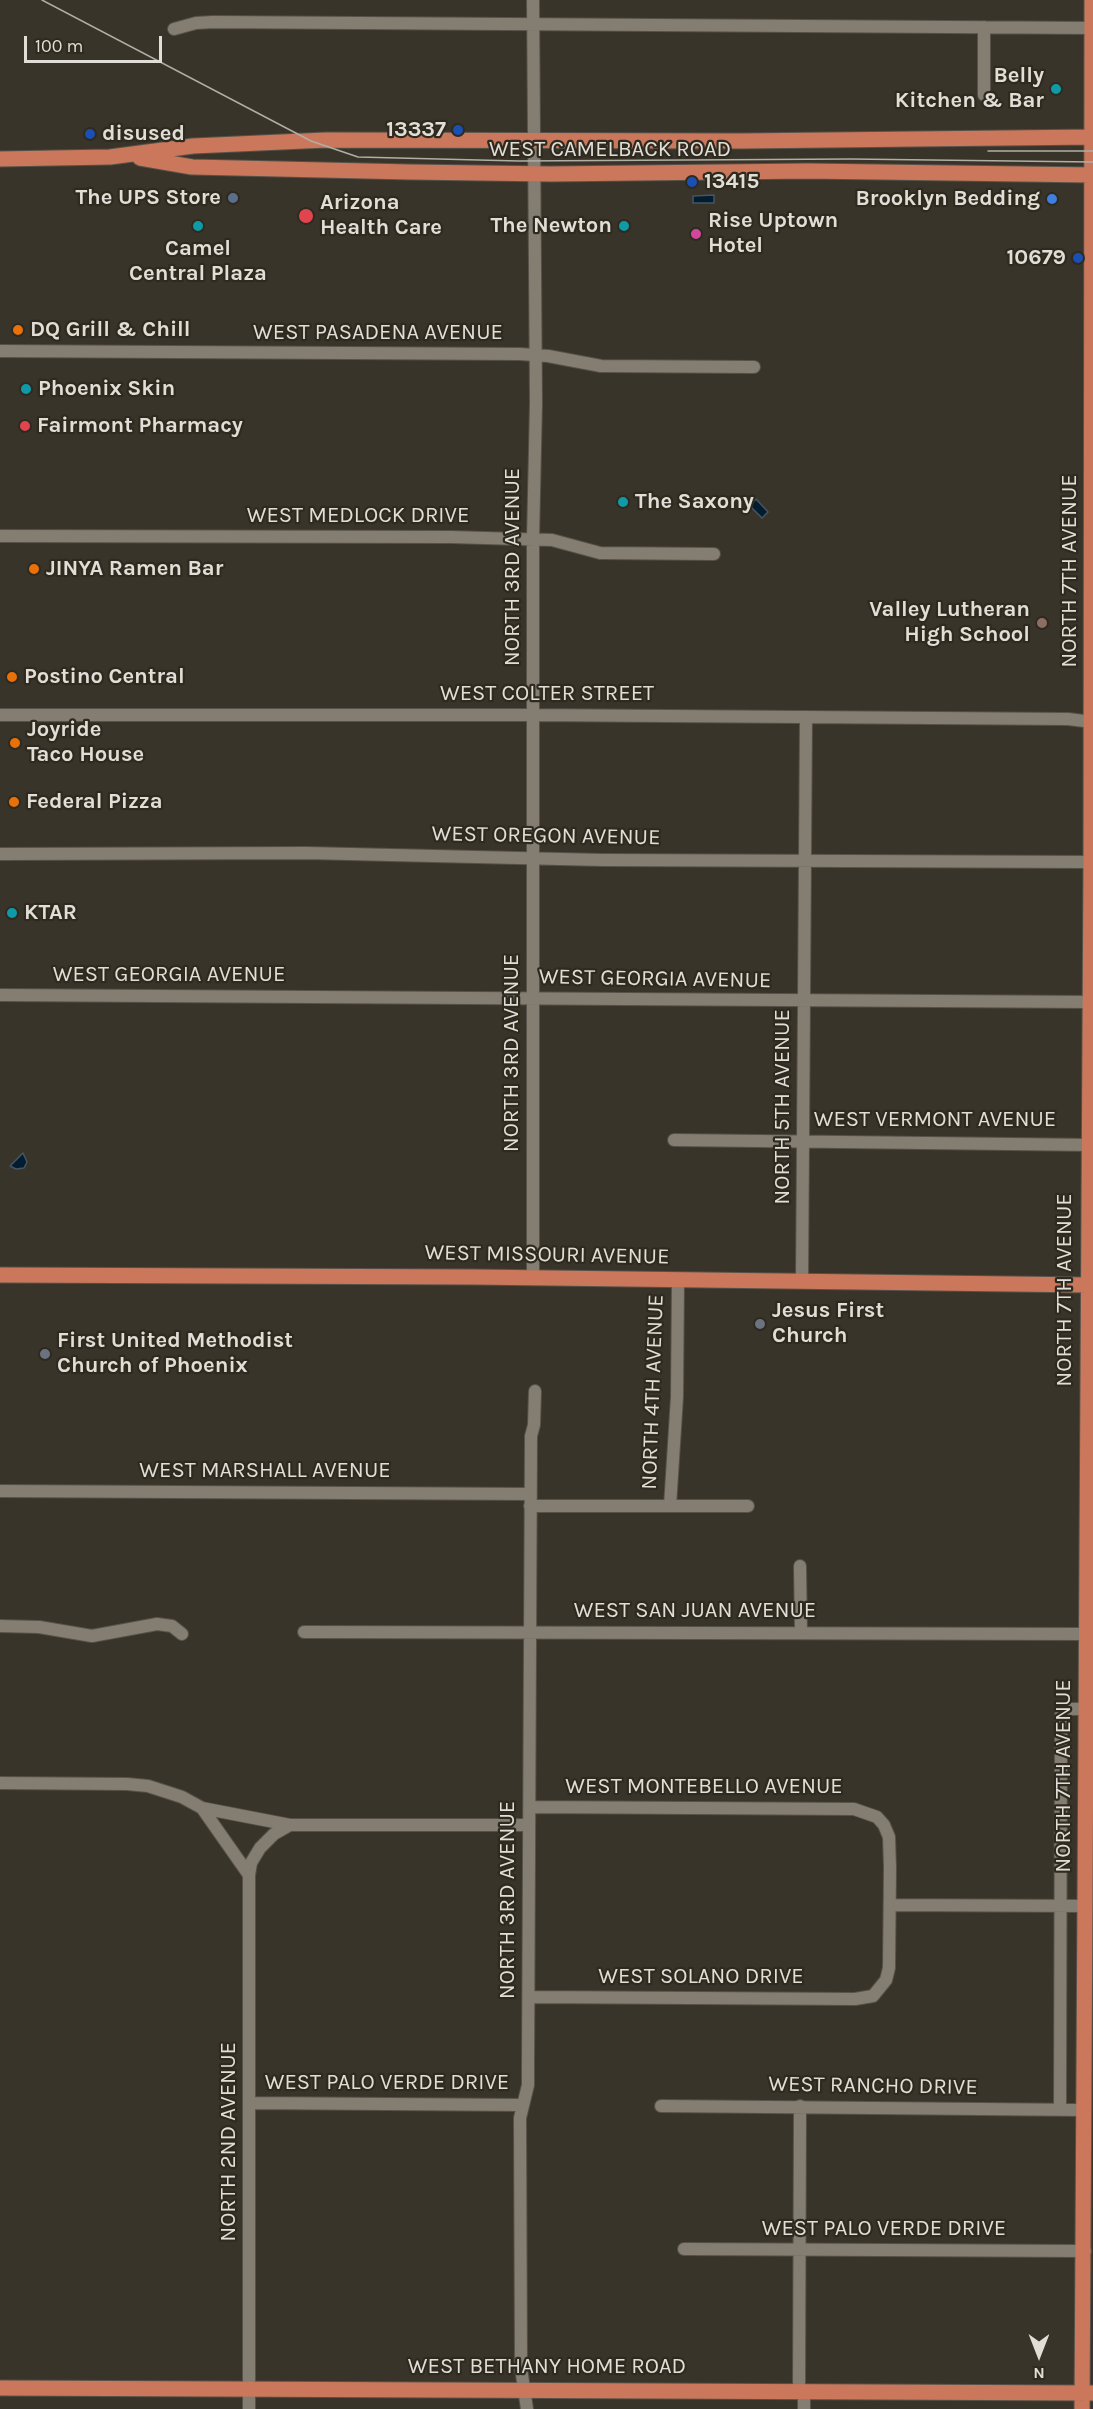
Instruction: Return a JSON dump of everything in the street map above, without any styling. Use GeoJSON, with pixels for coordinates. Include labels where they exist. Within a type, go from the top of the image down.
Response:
{"type":"FeatureCollection","features":[{"type":"Feature","properties":{"kind":"main road","name":"NORTH 7TH AVENUE"},"geometry":{"type":"LineString","coordinates":[[1082,2409],[1088,2393],[1085,2110],[1089,2081],[1089,1928],[1086,1906],[1089,1701],[1087,1634],[1090,1559],[1092,0]]}},
{"type":"Feature","properties":{"kind":"main road","name":"WEST CAMELBACK ROAD"},"geometry":{"type":"LineString","coordinates":[[0,159],[128,156],[192,146],[326,140],[534,141],[1093,137]]}},
{"type":"Feature","properties":{"kind":"main road"},"geometry":{"type":"LineString","coordinates":[[207,167],[214,156],[241,143]]}},
{"type":"Feature","properties":{"kind":"main road","name":"WEST CAMELBACK ROAD"},"geometry":{"type":"LineString","coordinates":[[128,156],[192,167],[534,174],[807,171],[1093,175]]}},
{"type":"Feature","properties":{"kind":"main road","name":"WEST MISSOURI AVENUE"},"geometry":{"type":"LineString","coordinates":[[0,1275],[533,1278],[1090,1285]]}},
{"type":"Feature","properties":{"kind":"main road","name":"WEST BETHANY HOME ROAD"},"geometry":{"type":"LineString","coordinates":[[0,2388],[1088,2393]]}},
{"type":"Feature","properties":{"kind":"street","name":"NORTH 3RD AVENUE"},"geometry":{"type":"LineString","coordinates":[[533,0],[535,355],[533,1278]]}},
{"type":"Feature","properties":{"kind":"street"},"geometry":{"type":"LineString","coordinates":[[174,29],[196,22],[1093,28]]}},
{"type":"Feature","properties":{"kind":"street"},"geometry":{"type":"LineString","coordinates":[[984,27],[984,95]]}},
{"type":"Feature","properties":{"kind":"street","name":"WEST PASADENA AVENUE"},"geometry":{"type":"LineString","coordinates":[[0,351],[535,355],[601,366],[754,367]]}},
{"type":"Feature","properties":{"kind":"street","name":"WEST MEDLOCK DRIVE"},"geometry":{"type":"LineString","coordinates":[[0,536],[533,539],[552,540],[600,553],[714,554]]}},
{"type":"Feature","properties":{"kind":"street","name":"WEST COLTER STREET"},"geometry":{"type":"LineString","coordinates":[[0,715],[533,715],[1068,719],[1092,722]]}},
{"type":"Feature","properties":{"kind":"street","name":"NORTH 5TH AVENUE"},"geometry":{"type":"LineString","coordinates":[[802,1281],[806,717]]}},
{"type":"Feature","properties":{"kind":"street","name":"WEST OREGON AVENUE"},"geometry":{"type":"LineString","coordinates":[[0,854],[307,853],[533,858],[1091,862]]}},
{"type":"Feature","properties":{"kind":"street","name":"WEST GEORGIA AVENUE"},"geometry":{"type":"LineString","coordinates":[[0,995],[1091,1002]]}},
{"type":"Feature","properties":{"kind":"street","name":"WEST VERMONT AVENUE"},"geometry":{"type":"LineString","coordinates":[[674,1140],[1091,1144]]}},
{"type":"Feature","properties":{"kind":"street","name":"NORTH 4TH AVENUE"},"geometry":{"type":"LineString","coordinates":[[670,1506],[677,1396],[678,1280]]}},
{"type":"Feature","properties":{"kind":"street","name":"NORTH 3RD AVENUE"},"geometry":{"type":"LineString","coordinates":[[527,2409],[523,2389],[520,2118],[528,2085],[530,1500],[535,1391]]}},
{"type":"Feature","properties":{"kind":"street","name":"WEST MARSHALL AVENUE"},"geometry":{"type":"LineString","coordinates":[[0,1491],[748,1506]]}},
{"type":"Feature","properties":{"kind":"street"},"geometry":{"type":"LineString","coordinates":[[800,1566],[801,1632]]}},
{"type":"Feature","properties":{"kind":"street"},"geometry":{"type":"LineString","coordinates":[[0,1626],[39,1627],[92,1636],[157,1624],[172,1626],[182,1634]]}},
{"type":"Feature","properties":{"kind":"street","name":"WEST SAN JUAN AVENUE"},"geometry":{"type":"LineString","coordinates":[[304,1632],[1087,1634]]}},
{"type":"Feature","properties":{"kind":"street"},"geometry":{"type":"LineString","coordinates":[[1060,2110],[1061,1715],[1063,1709],[1089,1701]]}},
{"type":"Feature","properties":{"kind":"street"},"geometry":{"type":"LineString","coordinates":[[0,1783],[127,1784],[165,1791],[202,1808],[290,1825],[529,1826]]}},
{"type":"Feature","properties":{"kind":"street","name":"WEST MONTEBELLO AVENUE"},"geometry":{"type":"LineString","coordinates":[[530,1807],[854,1809],[877,1817],[889,1837],[890,1905]]}},
{"type":"Feature","properties":{"kind":"street"},"geometry":{"type":"LineString","coordinates":[[202,1808],[249,1875]]}},
{"type":"Feature","properties":{"kind":"street","name":"NORTH 2ND AVENUE"},"geometry":{"type":"LineString","coordinates":[[249,2409],[251,2103],[249,1875],[251,1863],[260,1848],[274,1834],[290,1825]]}},
{"type":"Feature","properties":{"kind":"street"},"geometry":{"type":"LineString","coordinates":[[890,1905],[1086,1906]]}},
{"type":"Feature","properties":{"kind":"street","name":"WEST SOLANO DRIVE"},"geometry":{"type":"LineString","coordinates":[[529,1997],[855,1999],[873,1996],[886,1980],[889,1968],[890,1905]]}},
{"type":"Feature","properties":{"kind":"street","name":"WEST PALO VERDE DRIVE"},"geometry":{"type":"LineString","coordinates":[[251,2103],[523,2104]]}},
{"type":"Feature","properties":{"kind":"street","name":"WEST RANCHO DRIVE"},"geometry":{"type":"LineString","coordinates":[[661,2106],[1085,2110]]}},
{"type":"Feature","properties":{"kind":"street"},"geometry":{"type":"LineString","coordinates":[[800,2106],[799,2249],[801,2391],[804,2409]]}},
{"type":"Feature","properties":{"kind":"street","name":"WEST PALO VERDE DRIVE"},"geometry":{"type":"LineString","coordinates":[[684,2248],[799,2249],[1088,2241]]}},
{"type":"Feature","properties":{"kind":"water"},"geometry":{"type":"Polygon","coordinates":[[[714,195],[714,203],[693,203],[693,196],[714,195]]]}},
{"type":"Feature","properties":{"kind":"water"},"geometry":{"type":"Polygon","coordinates":[[[756,499],[768,512],[762,518],[750,506],[756,499]]]}},
{"type":"Feature","properties":{"kind":"water"},"geometry":{"type":"Polygon","coordinates":[[[23,1153],[27,1162],[24,1168],[16,1169],[10,1166],[23,1153]]]}},
{"type":"Feature","properties":{"kind":"tram line"},"geometry":{"type":"LineString","coordinates":[[42,0],[311,141],[358,157],[519,161],[851,159],[1093,162]]}},
{"type":"Feature","properties":{"kind":"tram line"},"geometry":{"type":"LineString","coordinates":[[988,151],[1093,151]]}},
{"type":"Feature","properties":{"kind":"place","name":"Belly Kitchen & Bar"},"geometry":{"type":"Point","coordinates":[1056,89]}},
{"type":"Feature","properties":{"kind":"place","name":"13337"},"geometry":{"type":"Point","coordinates":[458,130]}},
{"type":"Feature","properties":{"kind":"place","name":"disused"},"geometry":{"type":"Point","coordinates":[90,134]}},
{"type":"Feature","properties":{"kind":"place","name":"13415"},"geometry":{"type":"Point","coordinates":[692,182]}},
{"type":"Feature","properties":{"kind":"place","name":"The UPS Store"},"geometry":{"type":"Point","coordinates":[233,198]}},
{"type":"Feature","properties":{"kind":"place","name":"Brooklyn Bedding"},"geometry":{"type":"Point","coordinates":[1052,199]}},
{"type":"Feature","properties":{"kind":"place","name":"Arizona Health Care"},"geometry":{"type":"Point","coordinates":[306,216]}},
{"type":"Feature","properties":{"kind":"place","name":"Camel Central Plaza"},"geometry":{"type":"Point","coordinates":[198,226]}},
{"type":"Feature","properties":{"kind":"place","name":"The Newton"},"geometry":{"type":"Point","coordinates":[624,226]}},
{"type":"Feature","properties":{"kind":"place","name":"Rise Uptown Hotel"},"geometry":{"type":"Point","coordinates":[696,234]}},
{"type":"Feature","properties":{"kind":"place","name":"10679"},"geometry":{"type":"Point","coordinates":[1078,258]}},
{"type":"Feature","properties":{"kind":"place","name":"DQ Grill & Chill"},"geometry":{"type":"Point","coordinates":[18,330]}},
{"type":"Feature","properties":{"kind":"place","name":"Phoenix Skin"},"geometry":{"type":"Point","coordinates":[26,389]}},
{"type":"Feature","properties":{"kind":"place","name":"Fairmont Pharmacy"},"geometry":{"type":"Point","coordinates":[25,426]}},
{"type":"Feature","properties":{"kind":"place","name":"The Saxony"},"geometry":{"type":"Point","coordinates":[623,502]}},
{"type":"Feature","properties":{"kind":"place","name":"JINYA Ramen Bar"},"geometry":{"type":"Point","coordinates":[34,569]}},
{"type":"Feature","properties":{"kind":"place","name":"Valley Lutheran High School"},"geometry":{"type":"Point","coordinates":[1042,623]}},
{"type":"Feature","properties":{"kind":"place","name":"Postino Central"},"geometry":{"type":"Point","coordinates":[12,677]}},
{"type":"Feature","properties":{"kind":"place","name":"Joyride Taco House"},"geometry":{"type":"Point","coordinates":[15,743]}},
{"type":"Feature","properties":{"kind":"place","name":"Federal Pizza"},"geometry":{"type":"Point","coordinates":[14,802]}},
{"type":"Feature","properties":{"kind":"place","name":"KTAR"},"geometry":{"type":"Point","coordinates":[12,913]}},
{"type":"Feature","properties":{"kind":"place","name":"Jesus First Church"},"geometry":{"type":"Point","coordinates":[760,1324]}},
{"type":"Feature","properties":{"kind":"place","name":"First United Methodist Church of Phoenix"},"geometry":{"type":"Point","coordinates":[45,1354]}}]}
